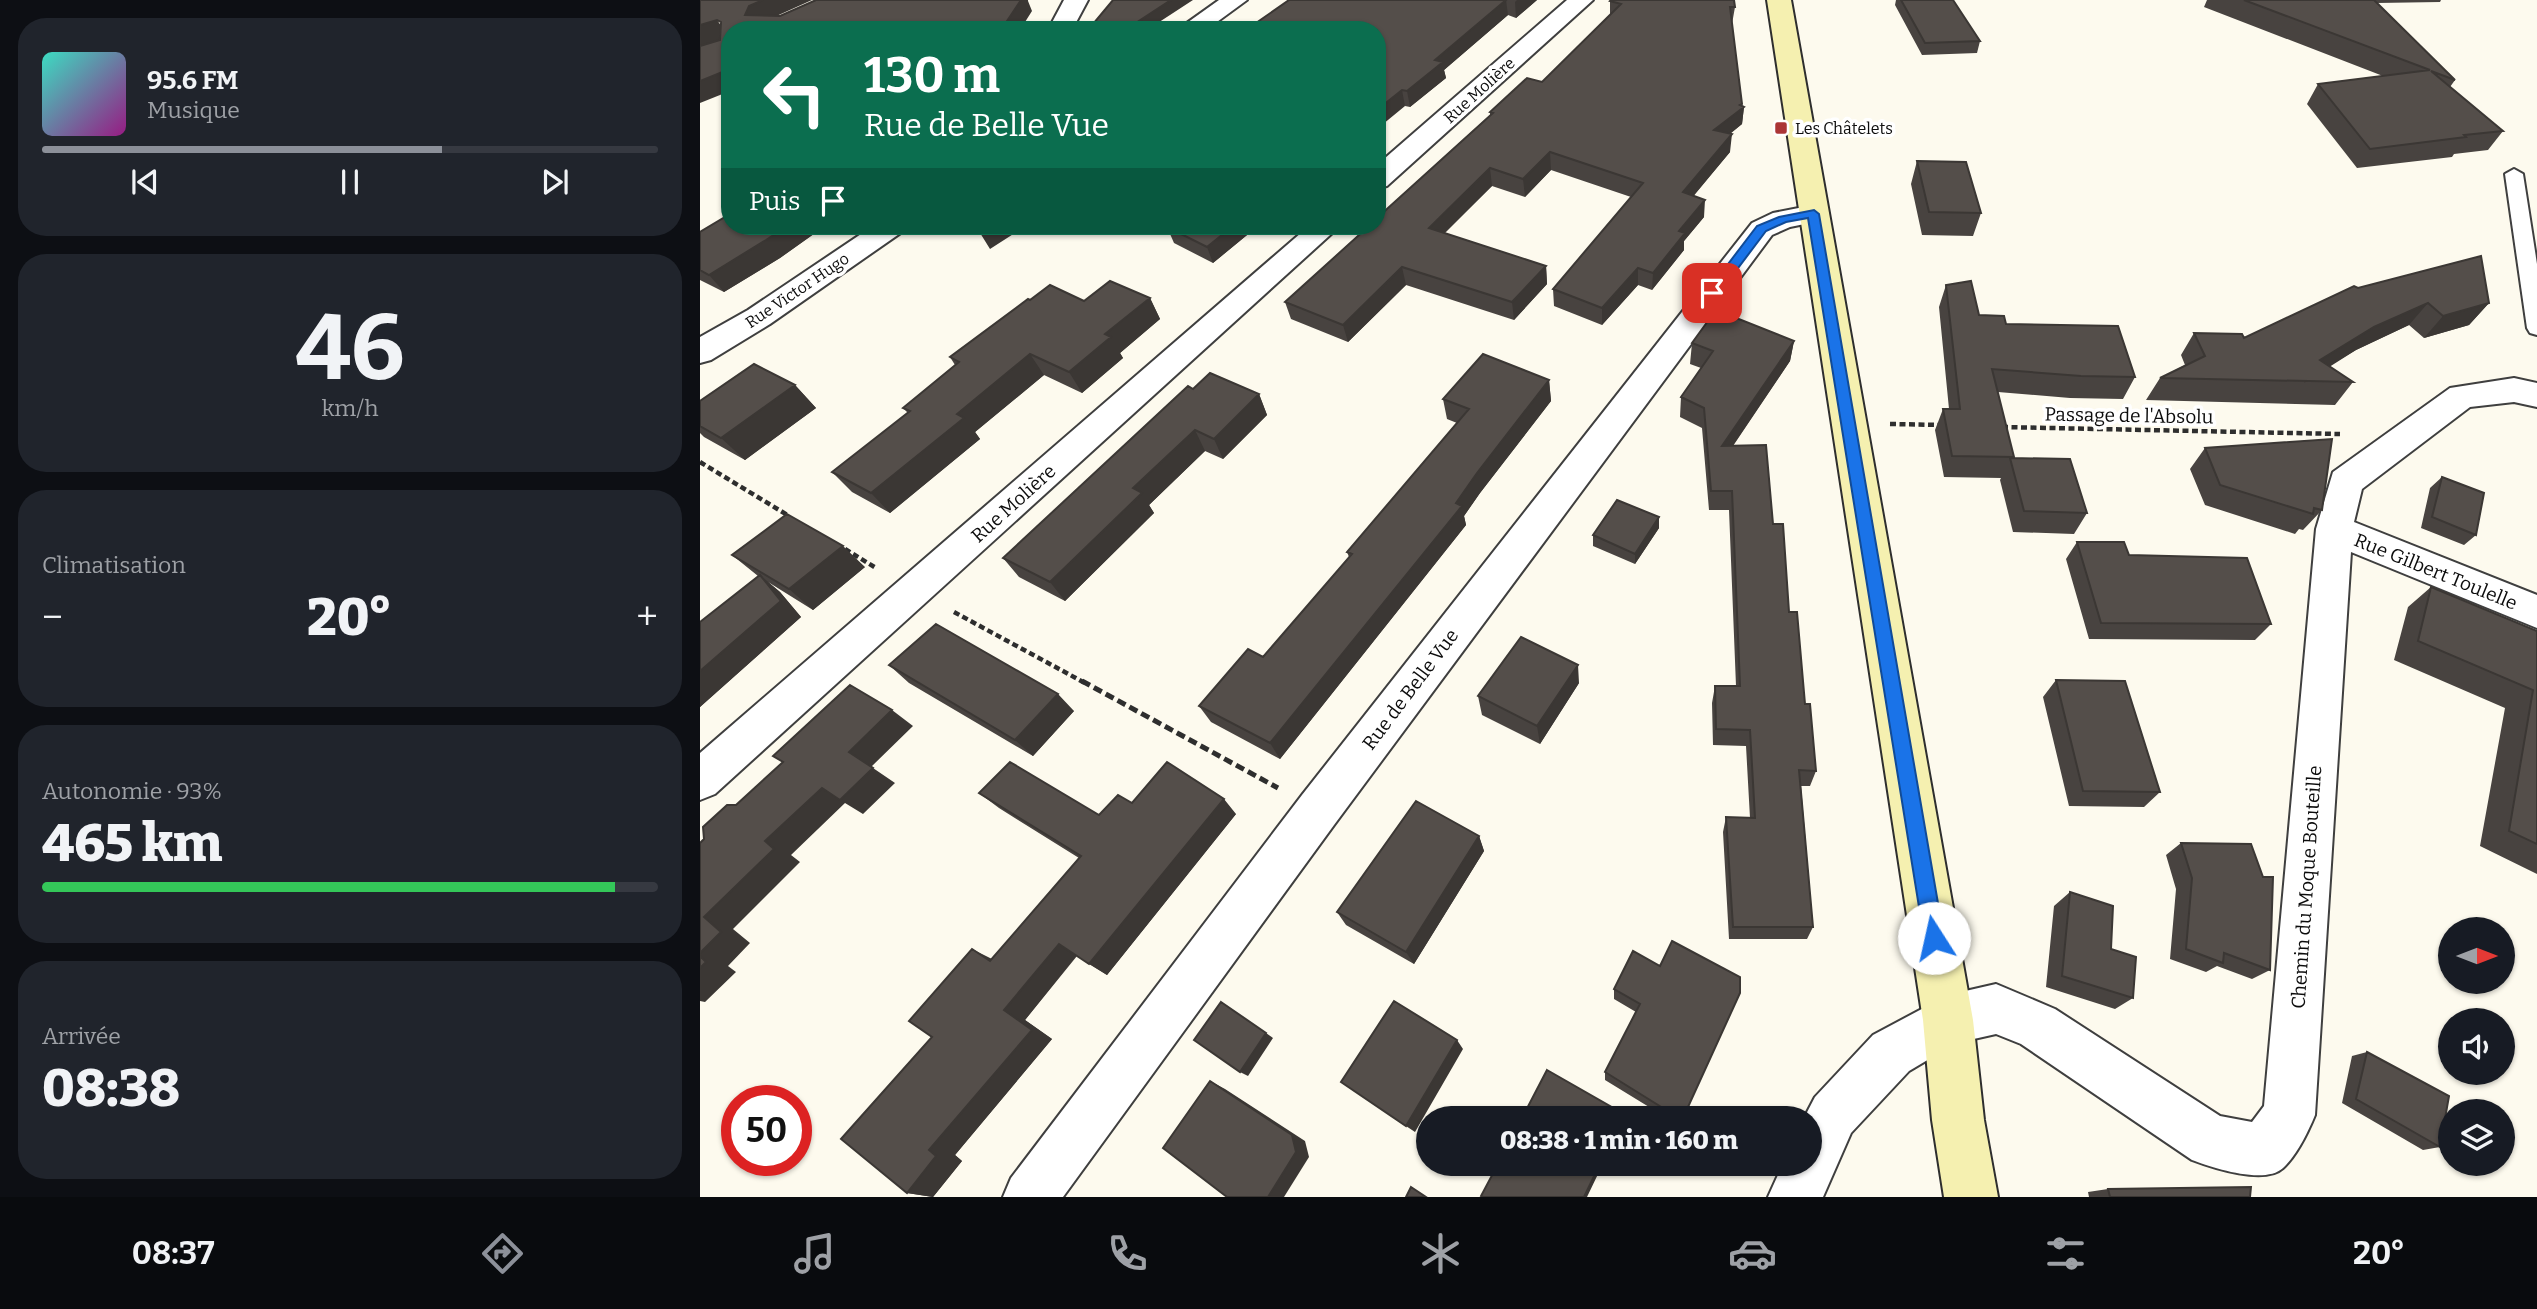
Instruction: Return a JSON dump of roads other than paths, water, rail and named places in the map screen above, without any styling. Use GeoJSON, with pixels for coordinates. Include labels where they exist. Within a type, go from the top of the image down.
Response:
{"type":"FeatureCollection","features":[{"type":"Feature","properties":{"kind":"main road"},"geometry":{"type":"LineString","coordinates":[[1779,0],[1847,424],[1948,1020],[1958,1120],[1971,1197]]}},
{"type":"Feature","properties":{"kind":"street"},"geometry":{"type":"LineString","coordinates":[[1065,21],[1076,0]]}},
{"type":"Feature","properties":{"kind":"street"},"geometry":{"type":"LineString","coordinates":[[1203,21],[1235,0]]}},
{"type":"Feature","properties":{"kind":"street","name":"Rue Molière"},"geometry":{"type":"LineString","coordinates":[[1386,172],[1581,0]]}},
{"type":"Feature","properties":{"kind":"street","name":"Rue de Belle Vue"},"geometry":{"type":"LineString","coordinates":[[1030,1197],[1318,810],[1762,229],[1783,219],[1814,214]]}},
{"type":"Feature","properties":{"kind":"street","name":"Rue Victor Hugo"},"geometry":{"type":"LineString","coordinates":[[700,352],[759,317],[879,235]]}},
{"type":"Feature","properties":{"kind":"street","name":"Rue Molière"},"geometry":{"type":"LineString","coordinates":[[700,780],[1316,235]]}},
{"type":"Feature","properties":{"kind":"street","name":"Chemin du Moque Bouteille"},"geometry":{"type":"LineString","coordinates":[[1948,1020],[1996,1009],[2007,1013],[2038,1026],[2211,1140],[2264,1150],[2289,1115],[2334,529],[2346,482],[2462,396],[2514,390],[2537,394]]}},
{"type":"Feature","properties":{"kind":"street","name":"Rue Gilbert Toulelle"},"geometry":{"type":"LineString","coordinates":[[2334,529],[2537,612]]}},
{"type":"Feature","properties":{"kind":"street"},"geometry":{"type":"LineString","coordinates":[[1795,1197],[1833,1115],[1891,1052],[1948,1020]]}},
{"type":"Feature","properties":{"kind":"lane"},"geometry":{"type":"LineString","coordinates":[[2514,174],[2537,328]]}},
{"type":"Feature","properties":{"kind":"place","name":"Les Châtelets"},"geometry":{"type":"Point","coordinates":[1781,128]}}]}
